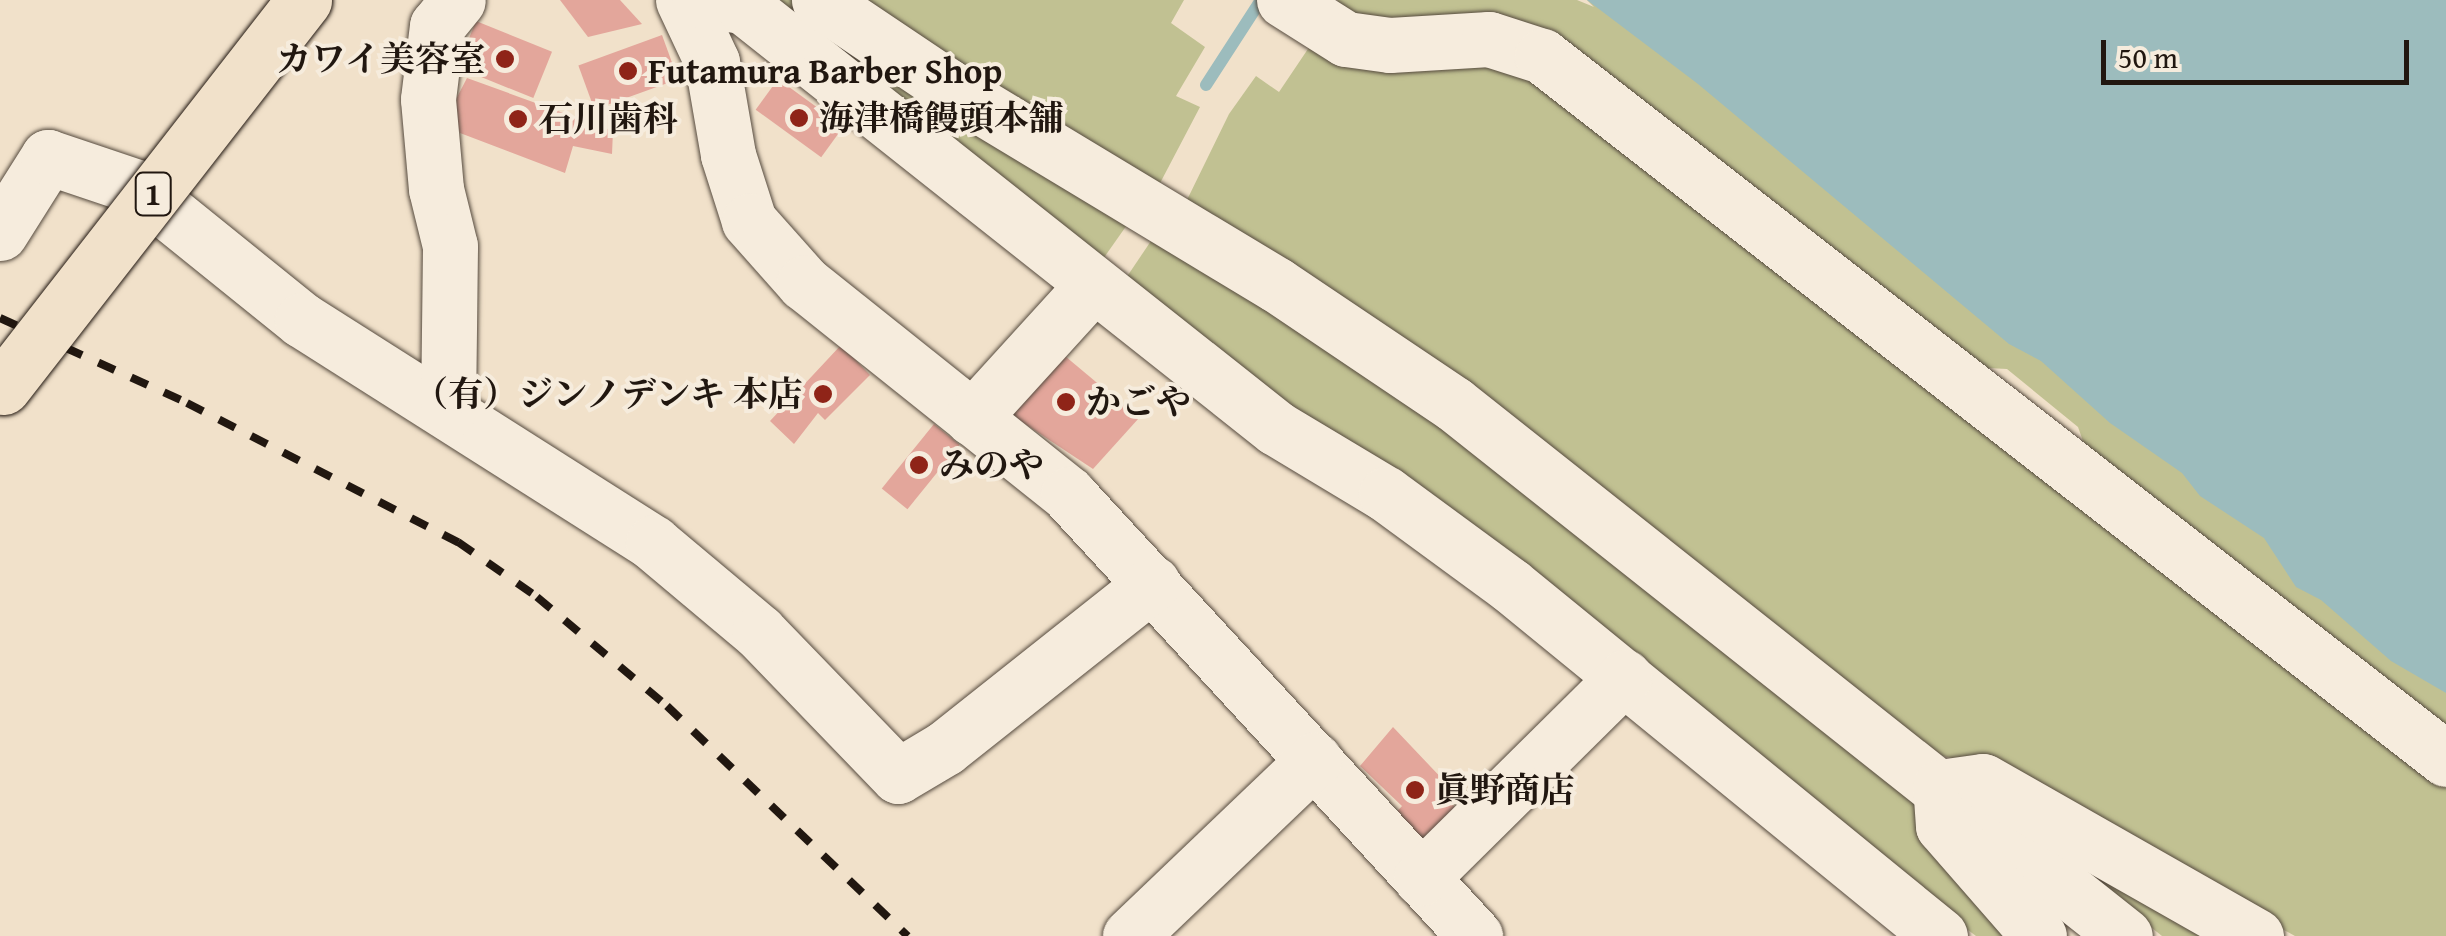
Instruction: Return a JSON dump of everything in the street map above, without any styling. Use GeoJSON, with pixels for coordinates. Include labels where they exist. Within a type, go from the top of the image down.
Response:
{"type":"FeatureCollection","features":[{"type":"Feature","properties":{"kind":"main road","name":"1"},"geometry":{"type":"LineString","coordinates":[[3,387],[304,0]]}},
{"type":"Feature","properties":{"kind":"street"},"geometry":{"type":"LineString","coordinates":[[448,411],[450,246],[436,190],[428,99],[437,26],[458,0]]}},
{"type":"Feature","properties":{"kind":"street"},"geometry":{"type":"LineString","coordinates":[[683,0],[712,62],[728,155],[749,221],[804,283],[1068,494],[1474,936]]}},
{"type":"Feature","properties":{"kind":"street"},"geometry":{"type":"LineString","coordinates":[[699,0],[743,6],[1090,286],[1276,428],[1402,505],[1624,677],[1940,936]]}},
{"type":"Feature","properties":{"kind":"street"},"geometry":{"type":"LineString","coordinates":[[819,0],[947,86],[1277,285],[1454,404],[2126,936]]}},
{"type":"Feature","properties":{"kind":"street"},"geometry":{"type":"LineString","coordinates":[[1293,6],[1346,39],[1390,46],[1489,38],[1542,56],[2446,759]]}},
{"type":"Feature","properties":{"kind":"street"},"geometry":{"type":"LineString","coordinates":[[0,233],[48,157],[137,187],[302,320],[653,542],[759,632],[898,776],[945,748],[1153,583]]}},
{"type":"Feature","properties":{"kind":"street"},"geometry":{"type":"LineString","coordinates":[[972,418],[1090,286]]}},
{"type":"Feature","properties":{"kind":"street"},"geometry":{"type":"LineString","coordinates":[[1421,878],[1624,677]]}},
{"type":"Feature","properties":{"kind":"street"},"geometry":{"type":"LineString","coordinates":[[1130,936],[1314,760]]}},
{"type":"Feature","properties":{"kind":"street"},"geometry":{"type":"LineString","coordinates":[[1940,787],[1982,780],[2256,936]]}},
{"type":"Feature","properties":{"kind":"street"},"geometry":{"type":"LineString","coordinates":[[1940,787],[1943,826],[2039,936]]}},
{"type":"Feature","properties":{"kind":"green space"},"geometry":{"type":"Polygon","coordinates":[[[770,0],[794,0],[1134,215],[1103,259],[770,0]]]}},
{"type":"Feature","properties":{"kind":"green space"},"geometry":{"type":"Polygon","coordinates":[[[860,0],[1184,0],[1171,23],[1205,47],[1176,96],[1200,107],[1158,187],[860,0]]]}},
{"type":"Feature","properties":{"kind":"green space"},"geometry":{"type":"Polygon","coordinates":[[[1338,0],[1577,0],[1594,7],[1587,0],[1644,0],[2446,655],[2446,737],[2089,458],[2078,427],[2007,369],[1968,367],[1559,48],[1327,18],[1338,0]]]}},
{"type":"Feature","properties":{"kind":"green space"},"geometry":{"type":"Polygon","coordinates":[[[1314,40],[1487,57],[1532,75],[2446,779],[2446,936],[2295,936],[1986,766],[1930,753],[1185,204],[1229,114],[1256,76],[1279,92],[1314,40]]]}},
{"type":"Feature","properties":{"kind":"green space"},"geometry":{"type":"Polygon","coordinates":[[[1155,235],[1443,416],[1905,779],[2025,936],[1976,936],[1158,320],[1124,281],[1155,235]]]}},
{"type":"Feature","properties":{"kind":"green space"},"geometry":{"type":"Polygon","coordinates":[[[2005,811],[2227,936],[2162,936],[2005,811]]]}},
{"type":"Feature","properties":{"kind":"water"},"geometry":{"type":"Polygon","coordinates":[[[1587,0],[2446,0],[2446,693],[2391,661],[2321,600],[2296,587],[2264,538],[2200,496],[2182,473],[2110,423],[2041,361],[2009,344],[1698,84],[1587,0]]]}},
{"type":"Feature","properties":{"kind":"building"},"geometry":{"type":"Polygon","coordinates":[[[560,0],[620,0],[642,24],[588,37],[560,0]]]}},
{"type":"Feature","properties":{"kind":"building","name":"カワイ美容室"},"geometry":{"type":"Polygon","coordinates":[[[476,21],[552,52],[533,98],[457,67],[476,21]]]}},
{"type":"Feature","properties":{"kind":"building","name":"Futamura Barber Shop"},"geometry":{"type":"Polygon","coordinates":[[[662,35],[678,79],[594,110],[578,65],[662,35]]]}},
{"type":"Feature","properties":{"kind":"building","name":"石川歯科"},"geometry":{"type":"Polygon","coordinates":[[[467,78],[613,131],[612,154],[573,146],[565,173],[460,133],[452,107],[467,78]]]}},
{"type":"Feature","properties":{"kind":"building","name":"海津橋饅頭本舗"},"geometry":{"type":"Polygon","coordinates":[[[778,79],[844,127],[821,157],[756,110],[778,79]]]}},
{"type":"Feature","properties":{"kind":"building","name":"（有）ジンノデンキ 本店"},"geometry":{"type":"Polygon","coordinates":[[[841,345],[870,375],[825,420],[818,413],[794,444],[770,421],[841,345]]]}},
{"type":"Feature","properties":{"kind":"building","name":"かごや"},"geometry":{"type":"Polygon","coordinates":[[[1059,351],[1139,418],[1093,469],[1007,412],[1059,351]]]}},
{"type":"Feature","properties":{"kind":"building","name":"みのや"},"geometry":{"type":"Polygon","coordinates":[[[934,424],[960,445],[907,509],[882,489],[934,424]]]}},
{"type":"Feature","properties":{"kind":"building","name":"眞野商店"},"geometry":{"type":"Polygon","coordinates":[[[1393,727],[1448,785],[1443,795],[1461,813],[1424,842],[1395,814],[1402,806],[1360,766],[1393,727]]]}},
{"type":"Feature","properties":{"kind":"waterway"},"geometry":{"type":"LineString","coordinates":[[1206,85],[1261,0]]}},
{"type":"Feature","properties":{"kind":"railway"},"geometry":{"type":"LineString","coordinates":[[0,318],[187,403],[458,542],[537,597],[667,706],[908,936]]}},
{"type":"Feature","properties":{"kind":"place","name":"カワイ美容室"},"geometry":{"type":"Point","coordinates":[505,59]}},
{"type":"Feature","properties":{"kind":"place","name":"Futamura Barber Shop"},"geometry":{"type":"Point","coordinates":[628,71]}},
{"type":"Feature","properties":{"kind":"place","name":"海津橋饅頭本舗"},"geometry":{"type":"Point","coordinates":[799,118]}},
{"type":"Feature","properties":{"kind":"place","name":"石川歯科"},"geometry":{"type":"Point","coordinates":[518,119]}},
{"type":"Feature","properties":{"kind":"place","name":"（有）ジンノデンキ 本店"},"geometry":{"type":"Point","coordinates":[823,394]}},
{"type":"Feature","properties":{"kind":"place","name":"かごや"},"geometry":{"type":"Point","coordinates":[1066,402]}},
{"type":"Feature","properties":{"kind":"place","name":"みのや"},"geometry":{"type":"Point","coordinates":[919,465]}},
{"type":"Feature","properties":{"kind":"place","name":"眞野商店"},"geometry":{"type":"Point","coordinates":[1415,790]}}]}
